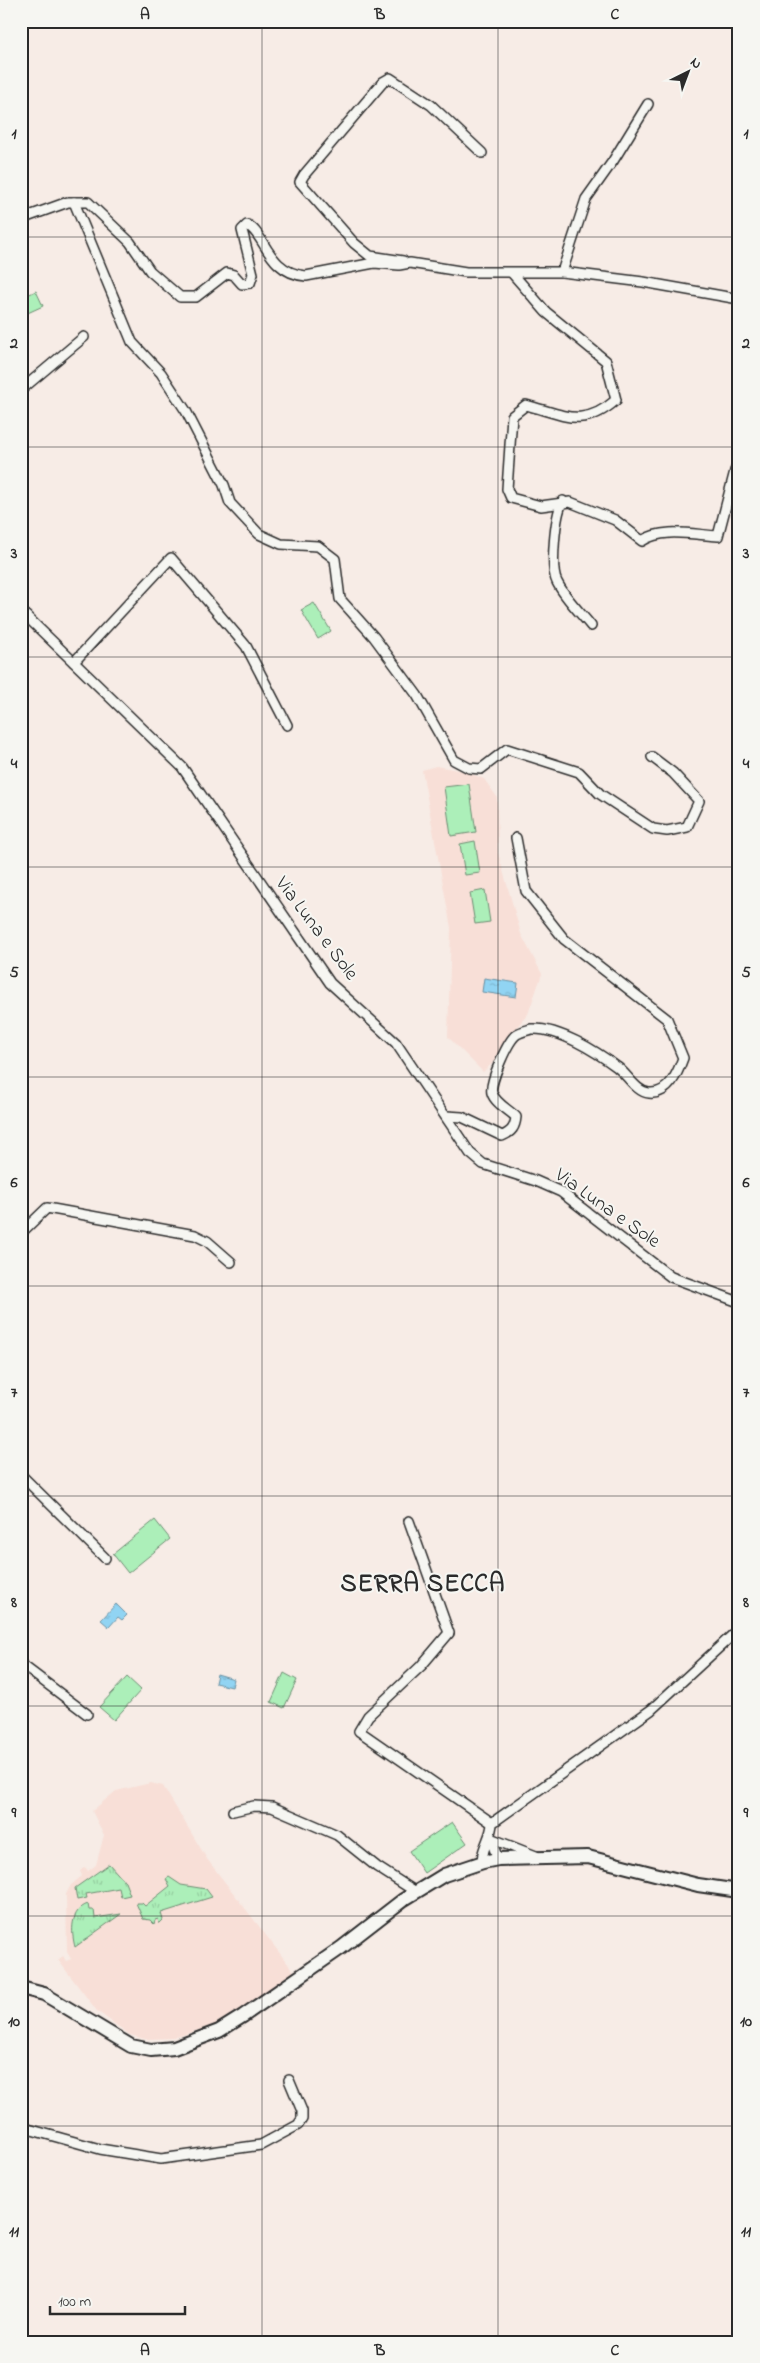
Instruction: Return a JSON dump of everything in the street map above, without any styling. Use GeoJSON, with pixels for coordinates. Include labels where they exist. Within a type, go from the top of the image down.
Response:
{"type":"FeatureCollection","features":[{"type":"Feature","properties":{"kind":"main road"},"geometry":{"type":"LineString","coordinates":[[21,1988],[44,1994],[131,2046],[151,2050],[174,2048],[219,2031],[243,2016],[444,1874],[483,1862],[498,1859],[588,1856],[698,1885],[739,1891]]}},
{"type":"Feature","properties":{"kind":"street"},"geometry":{"type":"LineString","coordinates":[[482,153],[431,105],[390,78],[383,82],[300,182],[354,243],[370,256],[466,272],[562,272],[643,282],[739,300]]}},
{"type":"Feature","properties":{"kind":"street"},"geometry":{"type":"LineString","coordinates":[[562,272],[586,199],[613,161],[648,104]]}},
{"type":"Feature","properties":{"kind":"street"},"geometry":{"type":"LineString","coordinates":[[21,219],[74,202],[88,202],[130,242],[150,271],[176,294],[185,298],[196,297],[227,273],[234,275],[242,284],[250,283],[254,274],[242,230],[247,225],[252,228],[270,256],[286,270],[298,276],[374,263],[400,265],[410,263]]}},
{"type":"Feature","properties":{"kind":"street"},"geometry":{"type":"LineString","coordinates":[[74,202],[132,342],[161,373],[186,412],[224,485],[230,503],[260,534],[281,544],[318,546],[335,559],[340,599],[374,637],[418,695],[454,760],[469,768],[481,769],[506,749],[579,772],[600,794],[653,829],[667,831],[687,827],[699,801],[673,773],[652,757]]}},
{"type":"Feature","properties":{"kind":"street"},"geometry":{"type":"LineString","coordinates":[[512,273],[546,312],[606,361],[613,379],[616,400],[605,410],[592,417],[573,418],[526,405],[512,416],[507,489],[511,498],[541,506],[563,501],[598,511],[615,520],[642,541],[649,536],[661,534],[718,536],[735,471],[739,463]]}},
{"type":"Feature","properties":{"kind":"street"},"geometry":{"type":"LineString","coordinates":[[21,390],[84,337]]}},
{"type":"Feature","properties":{"kind":"street"},"geometry":{"type":"LineString","coordinates":[[563,501],[557,516],[556,581],[590,626]]}},
{"type":"Feature","properties":{"kind":"street"},"geometry":{"type":"LineString","coordinates":[[74,662],[171,558],[246,646],[286,725]]}},
{"type":"Feature","properties":{"kind":"street","name":"Via Luna e Sole"},"geometry":{"type":"LineString","coordinates":[[21,612],[182,767],[330,983],[396,1043],[447,1116],[470,1153],[483,1164],[536,1181],[561,1192],[671,1277],[739,1302]]}},
{"type":"Feature","properties":{"kind":"street"},"geometry":{"type":"LineString","coordinates":[[447,1116],[462,1117],[502,1136],[511,1131],[516,1125],[516,1117],[499,1103],[492,1093],[492,1082],[509,1044],[517,1034],[532,1029],[565,1035],[618,1068],[630,1082],[646,1093],[652,1093],[667,1087],[676,1076],[683,1058],[667,1019],[564,939],[526,891],[516,838]]}},
{"type":"Feature","properties":{"kind":"street"},"geometry":{"type":"LineString","coordinates":[[21,1233],[47,1208],[194,1235],[207,1240],[232,1262]]}},
{"type":"Feature","properties":{"kind":"street"},"geometry":{"type":"LineString","coordinates":[[21,1475],[105,1558]]}},
{"type":"Feature","properties":{"kind":"street"},"geometry":{"type":"LineString","coordinates":[[409,1521],[449,1633],[422,1666],[368,1716],[359,1731],[492,1823]]}},
{"type":"Feature","properties":{"kind":"street"},"geometry":{"type":"LineString","coordinates":[[483,1862],[482,1856],[490,1838],[492,1823],[650,1710],[739,1629]]}},
{"type":"Feature","properties":{"kind":"street"},"geometry":{"type":"LineString","coordinates":[[21,1664],[87,1714]]}},
{"type":"Feature","properties":{"kind":"street"},"geometry":{"type":"LineString","coordinates":[[233,1810],[254,1806],[272,1807],[337,1835],[377,1867],[416,1892]]}},
{"type":"Feature","properties":{"kind":"street"},"geometry":{"type":"LineString","coordinates":[[490,1838],[541,1857]]}},
{"type":"Feature","properties":{"kind":"street"},"geometry":{"type":"LineString","coordinates":[[490,1838],[498,1859]]}},
{"type":"Feature","properties":{"kind":"street"},"geometry":{"type":"LineString","coordinates":[[21,2127],[100,2149],[161,2159],[261,2145],[298,2126],[302,2119],[302,2111],[289,2080]]}},
{"type":"Feature","properties":{"kind":"shaded area"},"geometry":{"type":"Polygon","coordinates":[[[436,766],[463,771],[484,779],[497,797],[498,853],[521,934],[542,974],[528,1014],[516,1028],[509,1044],[499,1057],[483,1072],[448,1037],[451,928],[422,770],[436,766]]]}},
{"type":"Feature","properties":{"kind":"shaded area"},"geometry":{"type":"Polygon","coordinates":[[[151,1783],[163,1786],[207,1859],[295,1973],[221,2023],[173,2038],[145,2039],[130,2035],[97,2011],[58,1960],[63,1956],[66,1961],[71,1959],[67,1952],[66,1894],[71,1885],[82,1876],[80,1871],[85,1867],[88,1871],[96,1865],[104,1835],[92,1811],[116,1791],[151,1783]]]}},
{"type":"Feature","properties":{"kind":"green space"},"geometry":{"type":"Polygon","coordinates":[[[36,291],[43,306],[21,316],[21,298],[36,291]]]}},
{"type":"Feature","properties":{"kind":"green space"},"geometry":{"type":"Polygon","coordinates":[[[314,603],[331,631],[318,639],[301,610],[314,603]]]}},
{"type":"Feature","properties":{"kind":"green space"},"geometry":{"type":"Polygon","coordinates":[[[469,784],[476,832],[451,836],[444,787],[469,784]]]}},
{"type":"Feature","properties":{"kind":"green space"},"geometry":{"type":"Polygon","coordinates":[[[475,841],[480,873],[465,875],[460,844],[475,841]]]}},
{"type":"Feature","properties":{"kind":"green space"},"geometry":{"type":"Polygon","coordinates":[[[485,890],[490,922],[475,924],[470,893],[485,890]]]}},
{"type":"Feature","properties":{"kind":"green space"},"geometry":{"type":"Polygon","coordinates":[[[155,1520],[170,1539],[128,1573],[113,1554],[155,1520]]]}},
{"type":"Feature","properties":{"kind":"green space"},"geometry":{"type":"Polygon","coordinates":[[[284,1673],[297,1680],[284,1708],[271,1702],[284,1673]]]}},
{"type":"Feature","properties":{"kind":"green space"},"geometry":{"type":"Polygon","coordinates":[[[127,1677],[141,1690],[114,1720],[99,1707],[127,1677]]]}},
{"type":"Feature","properties":{"kind":"green space"},"geometry":{"type":"Polygon","coordinates":[[[452,1822],[467,1843],[424,1873],[409,1851],[452,1822]]]}},
{"type":"Feature","properties":{"kind":"green space"},"geometry":{"type":"Polygon","coordinates":[[[109,1864],[125,1882],[130,1895],[121,1897],[119,1888],[86,1894],[87,1898],[77,1900],[75,1888],[109,1864]]]}},
{"type":"Feature","properties":{"kind":"green space"},"geometry":{"type":"Polygon","coordinates":[[[169,1877],[181,1885],[206,1889],[212,1897],[161,1913],[163,1920],[159,1924],[158,1919],[155,1920],[154,1924],[150,1920],[143,1919],[136,1903],[142,1903],[145,1906],[170,1886],[166,1879],[169,1877]]]}},
{"type":"Feature","properties":{"kind":"green space"},"geometry":{"type":"Polygon","coordinates":[[[88,1904],[89,1910],[94,1910],[95,1918],[121,1914],[75,1947],[73,1922],[78,1911],[88,1904]]]}},
{"type":"Feature","properties":{"kind":"water"},"geometry":{"type":"Polygon","coordinates":[[[484,978],[518,983],[516,997],[482,992],[484,978]]]}},
{"type":"Feature","properties":{"kind":"water"},"geometry":{"type":"Polygon","coordinates":[[[116,1604],[127,1615],[122,1620],[118,1617],[109,1627],[101,1620],[116,1604]]]}},
{"type":"Feature","properties":{"kind":"water"},"geometry":{"type":"Polygon","coordinates":[[[217,1674],[234,1679],[232,1687],[215,1683],[217,1674]]]}},
{"type":"Feature","properties":{"kind":"district","name":"SERRA SECCA"},"geometry":{"type":"Point","coordinates":[423,1585]}}]}
